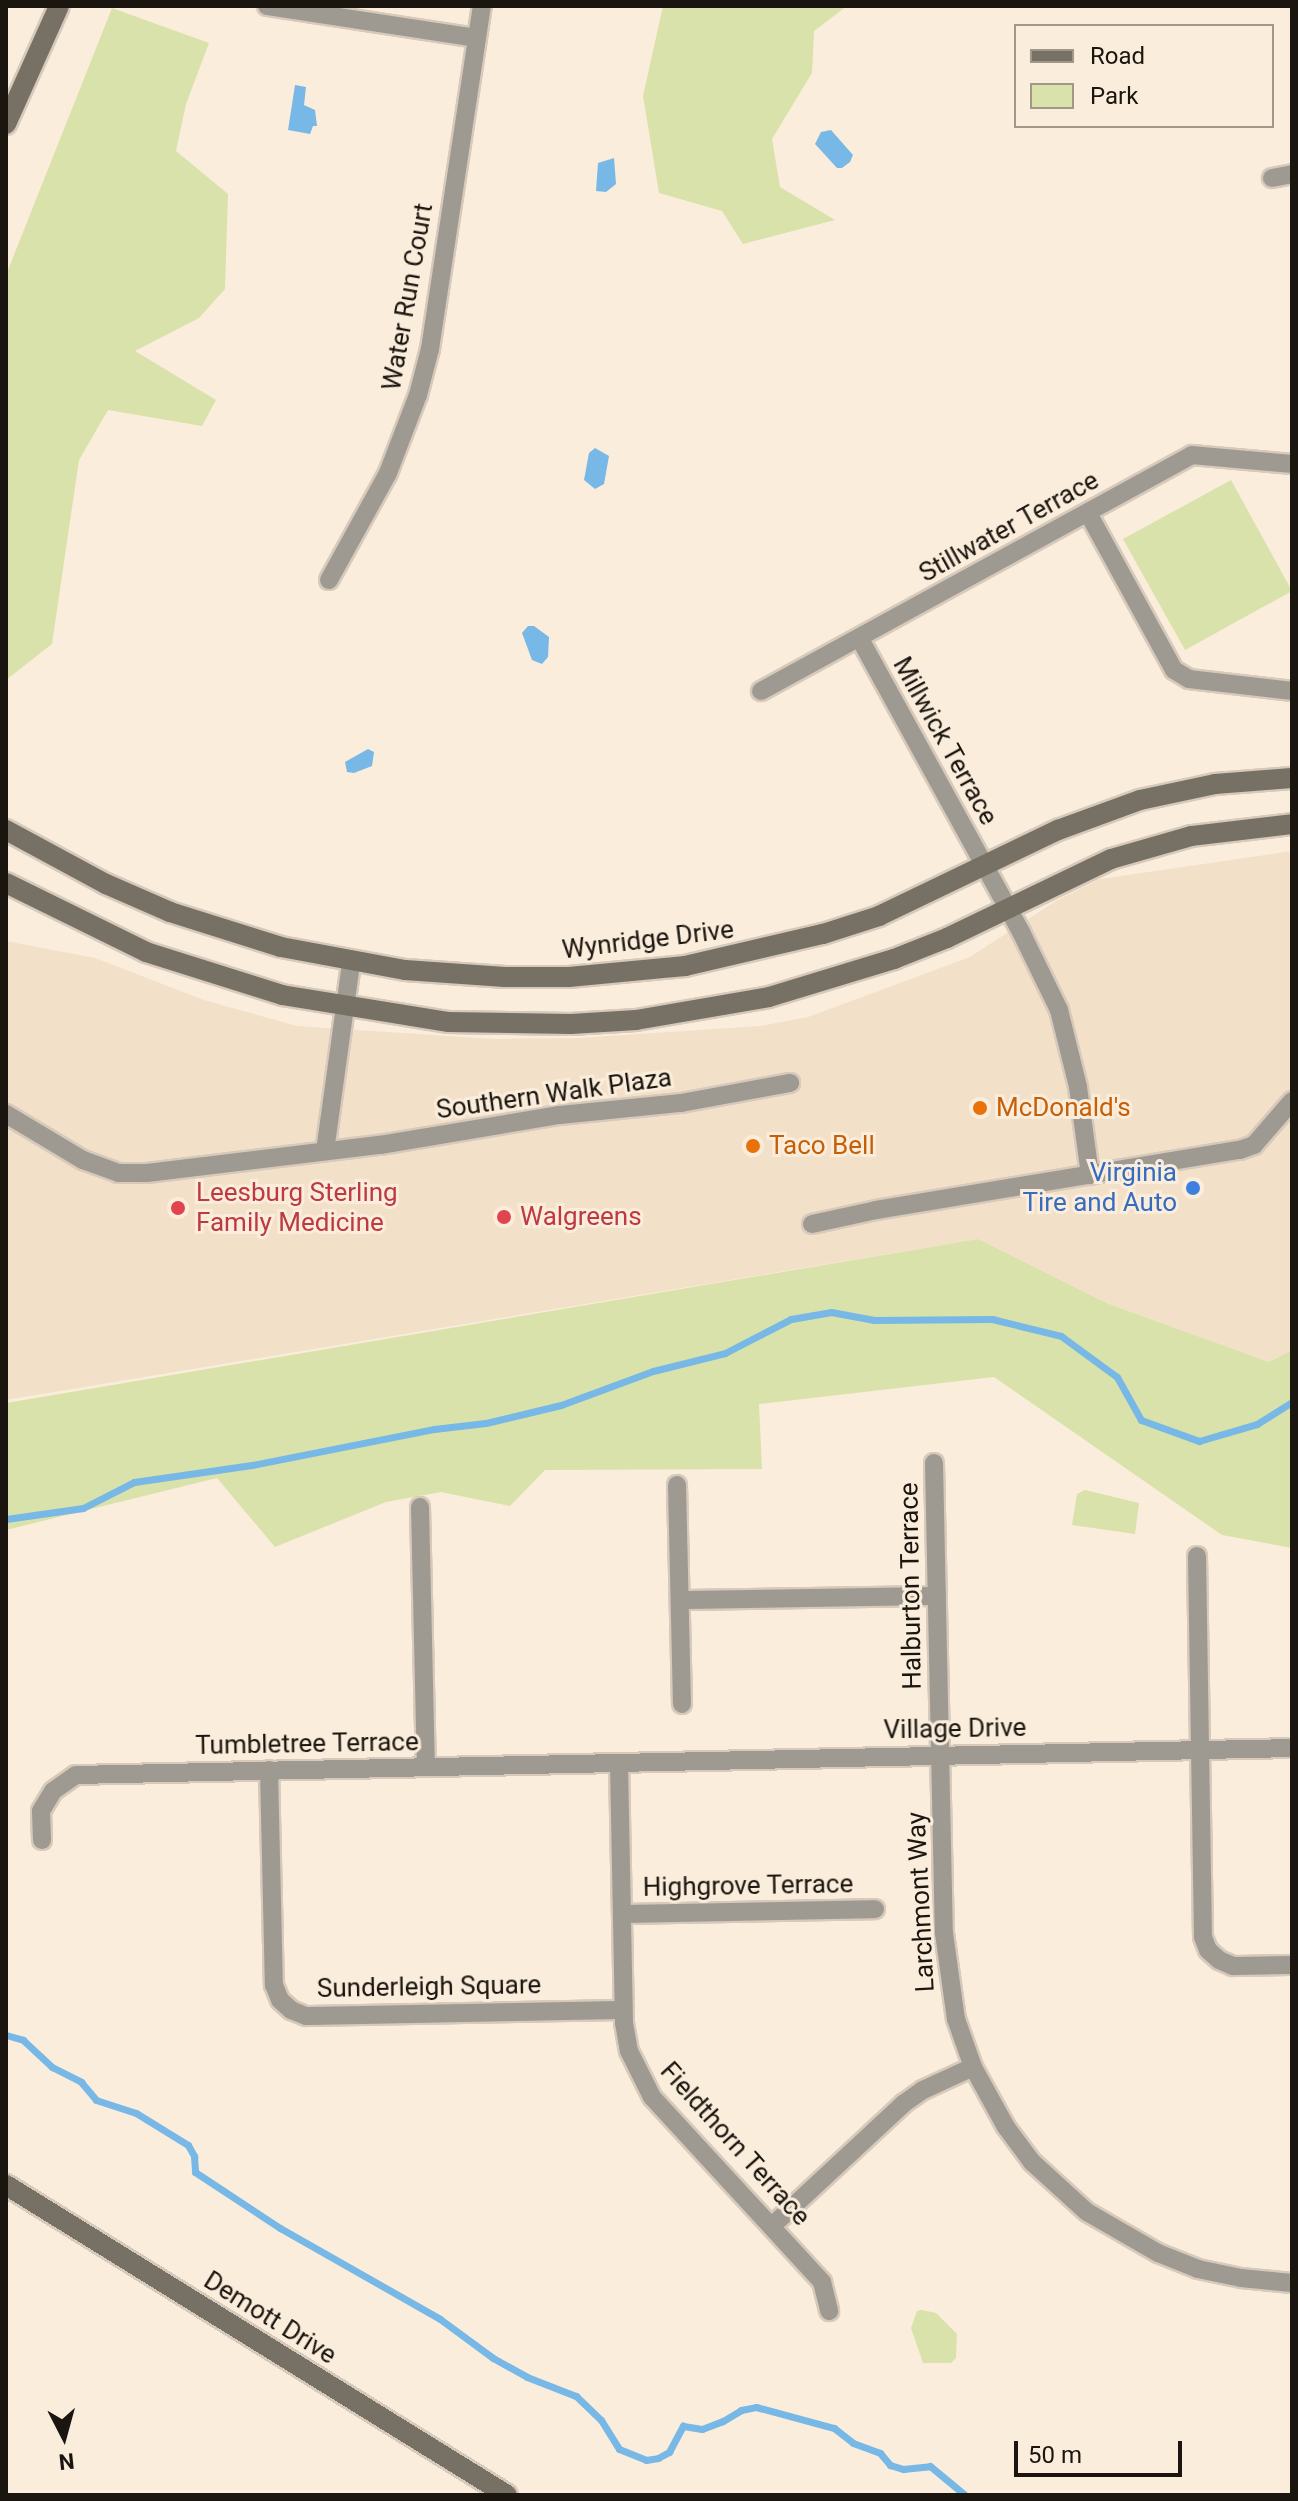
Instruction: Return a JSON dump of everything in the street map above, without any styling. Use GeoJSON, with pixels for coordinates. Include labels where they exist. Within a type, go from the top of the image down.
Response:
{"type":"FeatureCollection","features":[{"type":"Feature","properties":{"kind":"street"},"geometry":{"type":"LineString","coordinates":[[6,124],[59,6]]}},
{"type":"Feature","properties":{"kind":"street"},"geometry":{"type":"LineString","coordinates":[[267,6],[477,38]]}},
{"type":"Feature","properties":{"kind":"street","name":"Water Run Court"},"geometry":{"type":"LineString","coordinates":[[329,580],[388,473],[418,395],[430,349],[482,6]]}},
{"type":"Feature","properties":{"kind":"street"},"geometry":{"type":"LineString","coordinates":[[1272,178],[1292,174]]}},
{"type":"Feature","properties":{"kind":"street","name":"Stillwater Terrace"},"geometry":{"type":"LineString","coordinates":[[761,691],[1192,455],[1292,464]]}},
{"type":"Feature","properties":{"kind":"street"},"geometry":{"type":"LineString","coordinates":[[1088,513],[1174,670],[1189,679],[1292,691]]}},
{"type":"Feature","properties":{"kind":"street","name":"Millwick Terrace"},"geometry":{"type":"LineString","coordinates":[[860,639],[984,867]]}},
{"type":"Feature","properties":{"kind":"street","name":"Wynridge Drive"},"geometry":{"type":"LineString","coordinates":[[6,830],[106,884],[170,912],[281,947],[351,963],[505,977],[625,974],[754,953],[879,916],[1058,830],[1140,800],[1215,784],[1292,778]]}},
{"type":"Feature","properties":{"kind":"street"},"geometry":{"type":"LineString","coordinates":[[6,883],[146,952],[282,995],[449,1022],[508,1024],[636,1020],[769,997],[852,973],[947,938],[1074,874],[1143,849],[1205,834],[1292,824]]}},
{"type":"Feature","properties":{"kind":"street"},"geometry":{"type":"LineString","coordinates":[[984,867],[1059,1010],[1069,1041],[1090,1175]]}},
{"type":"Feature","properties":{"kind":"street"},"geometry":{"type":"LineString","coordinates":[[325,1151],[351,963]]}},
{"type":"Feature","properties":{"kind":"street","name":"Southern Walk Plaza"},"geometry":{"type":"LineString","coordinates":[[6,1114],[83,1160],[118,1173],[147,1173],[380,1145],[560,1115],[681,1103],[790,1083]]}},
{"type":"Feature","properties":{"kind":"street"},"geometry":{"type":"LineString","coordinates":[[812,1224],[876,1210],[1240,1150],[1254,1145],[1292,1101]]}},
{"type":"Feature","properties":{"kind":"street","name":"Halburton Terrace"},"geometry":{"type":"LineString","coordinates":[[934,1463],[940,1756]]}},
{"type":"Feature","properties":{"kind":"street"},"geometry":{"type":"LineString","coordinates":[[677,1485],[682,1704]]}},
{"type":"Feature","properties":{"kind":"street"},"geometry":{"type":"LineString","coordinates":[[420,1507],[426,1767]]}},
{"type":"Feature","properties":{"kind":"street"},"geometry":{"type":"LineString","coordinates":[[1197,1556],[1203,1937],[1208,1950],[1219,1960],[1233,1966],[1292,1965]]}},
{"type":"Feature","properties":{"kind":"street"},"geometry":{"type":"LineString","coordinates":[[681,1600],[937,1596]]}},
{"type":"Feature","properties":{"kind":"street","name":"Village Drive"},"geometry":{"type":"LineString","coordinates":[[619,1763],[1292,1748]]}},
{"type":"Feature","properties":{"kind":"street","name":"Larchmont Way"},"geometry":{"type":"LineString","coordinates":[[940,1756],[947,1976],[956,2019],[973,2067],[1006,2127],[1032,2162],[1087,2212],[1146,2248],[1198,2269],[1241,2278],[1292,2283]]}},
{"type":"Feature","properties":{"kind":"street","name":"Tumbletree Terrace"},"geometry":{"type":"LineString","coordinates":[[42,1840],[41,1811],[53,1791],[76,1775],[619,1763]]}},
{"type":"Feature","properties":{"kind":"street","name":"Fieldthorn Terrace"},"geometry":{"type":"LineString","coordinates":[[619,1763],[623,2010],[629,2051],[652,2097],[773,2225],[822,2282],[829,2311]]}},
{"type":"Feature","properties":{"kind":"street","name":"Sunderleigh Square"},"geometry":{"type":"LineString","coordinates":[[269,1770],[274,1985],[280,2000],[291,2010],[306,2016],[623,2010]]}},
{"type":"Feature","properties":{"kind":"street","name":"Highgrove Terrace"},"geometry":{"type":"LineString","coordinates":[[622,1914],[875,1909]]}},
{"type":"Feature","properties":{"kind":"street"},"geometry":{"type":"LineString","coordinates":[[773,2225],[903,2104],[923,2090],[973,2067]]}},
{"type":"Feature","properties":{"kind":"street","name":"Demott Drive"},"geometry":{"type":"LineString","coordinates":[[6,2185],[507,2495]]}},
{"type":"Feature","properties":{"kind":"shaded area"},"geometry":{"type":"Polygon","coordinates":[[[1292,851],[1292,1350],[1269,1362],[1109,1304],[978,1239],[6,1400],[6,941],[95,958],[204,1000],[297,1026],[494,1039],[578,1038],[760,1026],[808,1017],[970,957],[1056,901],[1100,879],[1292,851]]]}},
{"type":"Feature","properties":{"kind":"green space"},"geometry":{"type":"Polygon","coordinates":[[[663,6],[847,6],[814,31],[812,73],[772,139],[780,187],[835,220],[743,244],[722,211],[659,193],[643,96],[663,6]]]}},
{"type":"Feature","properties":{"kind":"green space"},"geometry":{"type":"Polygon","coordinates":[[[112,8],[209,43],[186,104],[176,151],[228,194],[225,289],[199,318],[135,351],[216,400],[202,426],[108,410],[79,460],[52,644],[6,680],[6,275],[112,8]]]}},
{"type":"Feature","properties":{"kind":"green space"},"geometry":{"type":"Polygon","coordinates":[[[1231,480],[1292,591],[1185,650],[1123,539],[1231,480]]]}},
{"type":"Feature","properties":{"kind":"green space"},"geometry":{"type":"Polygon","coordinates":[[[978,1239],[1109,1304],[1269,1362],[1292,1350],[1292,1548],[1222,1535],[994,1377],[759,1404],[762,1469],[545,1470],[510,1506],[441,1492],[386,1502],[275,1547],[217,1478],[6,1530],[6,1403],[978,1239]]]}},
{"type":"Feature","properties":{"kind":"green space"},"geometry":{"type":"Polygon","coordinates":[[[1085,1490],[1139,1503],[1135,1534],[1072,1525],[1077,1494],[1085,1490]]]}},
{"type":"Feature","properties":{"kind":"green space"},"geometry":{"type":"Polygon","coordinates":[[[917,2311],[936,2313],[957,2334],[956,2358],[951,2363],[923,2363],[911,2328],[917,2311]]]}},
{"type":"Feature","properties":{"kind":"water"},"geometry":{"type":"Polygon","coordinates":[[[295,85],[306,87],[304,105],[315,110],[317,126],[313,126],[310,134],[288,130],[295,85]]]}},
{"type":"Feature","properties":{"kind":"water"},"geometry":{"type":"Polygon","coordinates":[[[831,130],[853,155],[842,168],[837,168],[815,144],[821,132],[831,130]]]}},
{"type":"Feature","properties":{"kind":"water"},"geometry":{"type":"Polygon","coordinates":[[[614,158],[616,184],[606,192],[596,191],[598,163],[614,158]]]}},
{"type":"Feature","properties":{"kind":"water"},"geometry":{"type":"Polygon","coordinates":[[[595,448],[609,456],[604,484],[595,489],[584,480],[589,453],[595,448]]]}},
{"type":"Feature","properties":{"kind":"water"},"geometry":{"type":"Polygon","coordinates":[[[528,626],[534,626],[549,637],[548,657],[542,664],[532,660],[522,633],[528,626]]]}},
{"type":"Feature","properties":{"kind":"water"},"geometry":{"type":"Polygon","coordinates":[[[368,749],[374,752],[372,766],[354,773],[347,772],[345,762],[368,749]]]}},
{"type":"Feature","properties":{"kind":"waterway"},"geometry":{"type":"LineString","coordinates":[[6,1519],[83,1508],[134,1482],[252,1465],[434,1429],[486,1423],[561,1405],[653,1371],[725,1353],[791,1319],[831,1312],[874,1320],[992,1319],[1061,1336],[1117,1377],[1141,1420],[1199,1441],[1257,1424],[1292,1402]]}},
{"type":"Feature","properties":{"kind":"waterway"},"geometry":{"type":"LineString","coordinates":[[6,2035],[23,2040],[52,2067],[81,2082],[96,2100],[136,2113],[188,2145],[194,2156],[195,2172],[280,2228],[440,2319],[493,2358],[527,2377],[576,2396],[601,2420],[619,2449],[646,2460],[658,2458],[669,2452],[683,2426],[702,2429],[741,2410],[756,2407],[834,2428],[853,2443],[880,2453],[890,2465],[903,2469],[930,2466],[965,2495]]}},
{"type":"Feature","properties":{"kind":"place","name":"McDonald's"},"geometry":{"type":"Point","coordinates":[980,1108]}},
{"type":"Feature","properties":{"kind":"place","name":"Taco Bell"},"geometry":{"type":"Point","coordinates":[753,1146]}},
{"type":"Feature","properties":{"kind":"place","name":"Virginia Tire and Auto"},"geometry":{"type":"Point","coordinates":[1193,1188]}},
{"type":"Feature","properties":{"kind":"place","name":"Leesburg Sterling Family Medicine"},"geometry":{"type":"Point","coordinates":[178,1208]}},
{"type":"Feature","properties":{"kind":"place","name":"Walgreens"},"geometry":{"type":"Point","coordinates":[504,1217]}}]}
